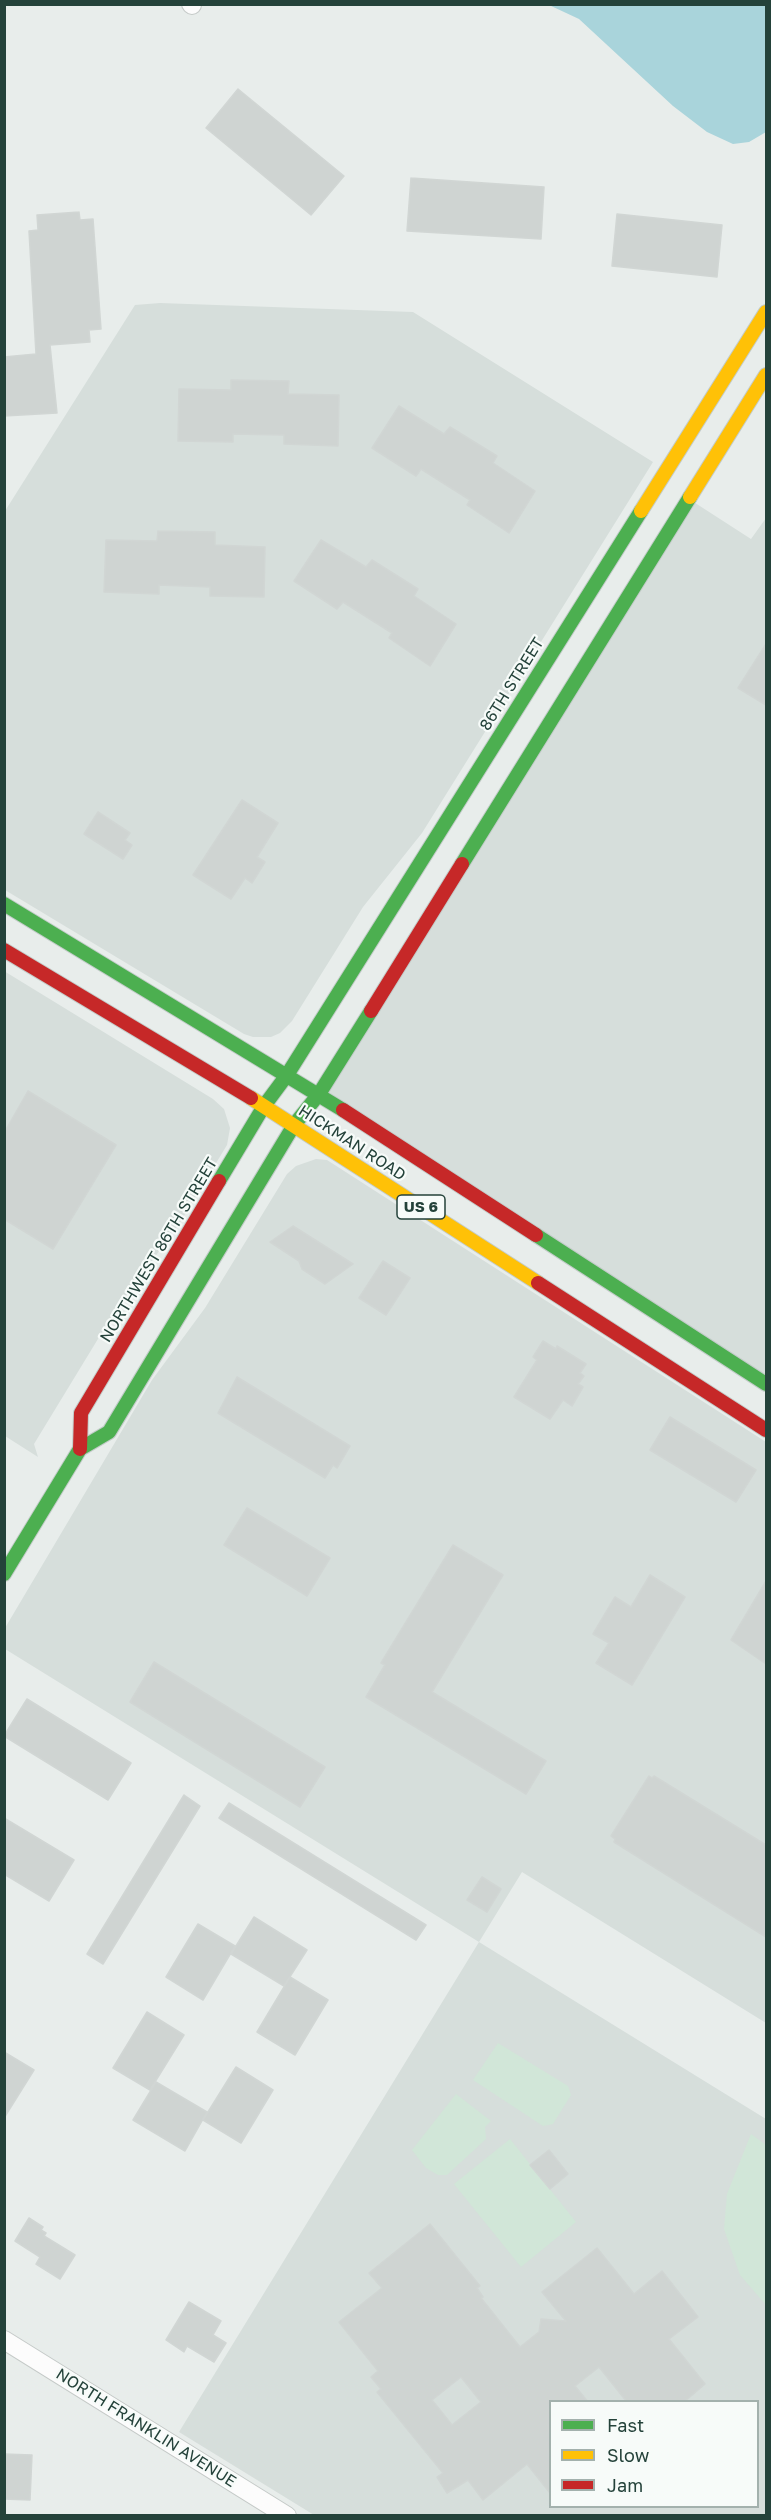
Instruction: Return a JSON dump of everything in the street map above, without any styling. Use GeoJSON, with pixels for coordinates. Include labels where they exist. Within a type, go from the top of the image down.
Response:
{"type":"FeatureCollection","features":[{"type":"Feature","properties":{"kind":"main road","name":"86TH STREET"},"geometry":{"type":"LineString","coordinates":[[287,1074],[766,312]]}},
{"type":"Feature","properties":{"kind":"main road"},"geometry":{"type":"LineString","coordinates":[[320,1094],[766,375]]}},
{"type":"Feature","properties":{"kind":"main road","name":"HICKMAN ROAD"},"geometry":{"type":"LineString","coordinates":[[4,904],[320,1094],[766,1384]]}},
{"type":"Feature","properties":{"kind":"main road","name":"HICKMAN ROAD"},"geometry":{"type":"LineString","coordinates":[[4,950],[264,1106],[766,1430]]}},
{"type":"Feature","properties":{"kind":"main road","name":"NORTHWEST 86TH STREET"},"geometry":{"type":"LineString","coordinates":[[80,1449],[81,1413],[264,1106],[287,1074]]}},
{"type":"Feature","properties":{"kind":"main road","name":"NORTHWEST 86TH STREET"},"geometry":{"type":"LineString","coordinates":[[4,1574],[80,1449],[109,1432],[294,1125],[320,1094]]}},
{"type":"Feature","properties":{"kind":"street","name":"NORTH FRANKLIN AVENUE"},"geometry":{"type":"LineString","coordinates":[[4,2340],[287,2516]]}},
{"type":"Feature","properties":{"kind":"shaded area"},"geometry":{"type":"Polygon","coordinates":[[[160,303],[413,312],[653,462],[422,833],[363,907],[292,1021],[280,1033],[271,1037],[253,1037],[244,1034],[5,890],[5,511],[135,305],[160,303]]]}},
{"type":"Feature","properties":{"kind":"shaded area"},"geometry":{"type":"Polygon","coordinates":[[[689,499],[751,539],[766,518],[766,1384],[319,1094],[689,499]]]}},
{"type":"Feature","properties":{"kind":"shaded area"},"geometry":{"type":"Polygon","coordinates":[[[4,971],[213,1099],[224,1109],[230,1128],[227,1145],[179,1224],[115,1311],[34,1444],[38,1457],[5,1436],[4,971]]]}},
{"type":"Feature","properties":{"kind":"shaded area"},"geometry":{"type":"Polygon","coordinates":[[[316,1159],[327,1160],[766,1442],[766,2023],[522,1872],[479,1942],[5,1649],[5,1628],[152,1380],[205,1308],[287,1174],[296,1166],[316,1159]]]}},
{"type":"Feature","properties":{"kind":"shaded area"},"geometry":{"type":"Polygon","coordinates":[[[479,1942],[766,2119],[766,2515],[314,2515],[179,2432],[479,1942]]]}},
{"type":"Feature","properties":{"kind":"green space"},"geometry":{"type":"Polygon","coordinates":[[[498,2043],[568,2086],[571,2095],[553,2124],[543,2126],[473,2080],[498,2043]]]}},
{"type":"Feature","properties":{"kind":"green space"},"geometry":{"type":"Polygon","coordinates":[[[456,2094],[491,2121],[485,2127],[486,2139],[447,2175],[438,2175],[426,2168],[412,2150],[456,2094]]]}},
{"type":"Feature","properties":{"kind":"green space"},"geometry":{"type":"Polygon","coordinates":[[[751,2134],[766,2145],[766,2305],[740,2275],[724,2229],[727,2194],[751,2134]]]}},
{"type":"Feature","properties":{"kind":"green space"},"geometry":{"type":"Polygon","coordinates":[[[510,2139],[576,2222],[521,2267],[454,2184],[510,2139]]]}},
{"type":"Feature","properties":{"kind":"water"},"geometry":{"type":"Polygon","coordinates":[[[549,5],[766,5],[766,132],[749,142],[733,144],[707,132],[673,106],[579,19],[549,5]]]}},
{"type":"Feature","properties":{"kind":"building"},"geometry":{"type":"Polygon","coordinates":[[[238,89],[344,176],[311,215],[206,128],[238,89]]]}},
{"type":"Feature","properties":{"kind":"building"},"geometry":{"type":"Polygon","coordinates":[[[411,178],[544,187],[541,239],[407,231],[411,178]]]}},
{"type":"Feature","properties":{"kind":"building"},"geometry":{"type":"Polygon","coordinates":[[[79,212],[80,220],[93,219],[101,329],[89,330],[90,342],[50,345],[57,413],[4,416],[4,357],[36,354],[29,231],[38,230],[37,215],[79,212]]]}},
{"type":"Feature","properties":{"kind":"building"},"geometry":{"type":"Polygon","coordinates":[[[617,214],[722,225],[717,277],[612,266],[617,214]]]}},
{"type":"Feature","properties":{"kind":"building"},"geometry":{"type":"Polygon","coordinates":[[[231,380],[289,381],[288,394],[339,395],[338,446],[284,444],[284,435],[233,434],[233,442],[178,441],[179,389],[231,390],[231,380]]]}},
{"type":"Feature","properties":{"kind":"building"},"geometry":{"type":"Polygon","coordinates":[[[399,406],[444,434],[450,427],[497,456],[493,463],[535,491],[509,533],[467,505],[470,500],[421,469],[416,476],[372,448],[399,406]]]}},
{"type":"Feature","properties":{"kind":"building"},"geometry":{"type":"Polygon","coordinates":[[[158,531],[215,532],[215,545],[265,547],[264,597],[210,596],[210,587],[159,585],[159,594],[104,592],[106,540],[157,541],[158,531]]]}},
{"type":"Feature","properties":{"kind":"building"},"geometry":{"type":"Polygon","coordinates":[[[321,540],[366,567],[372,560],[418,589],[414,596],[456,624],[430,666],[389,638],[392,633],[343,602],[337,609],[294,581],[321,540]]]}},
{"type":"Feature","properties":{"kind":"building"},"geometry":{"type":"Polygon","coordinates":[[[766,644],[766,705],[738,688],[766,644]]]}},
{"type":"Feature","properties":{"kind":"building"},"geometry":{"type":"Polygon","coordinates":[[[242,800],[278,823],[257,857],[265,862],[252,883],[245,878],[231,899],[193,875],[242,800]]]}},
{"type":"Feature","properties":{"kind":"building"},"geometry":{"type":"Polygon","coordinates":[[[98,812],[130,833],[125,840],[132,845],[123,859],[84,834],[98,812]]]}},
{"type":"Feature","properties":{"kind":"building"},"geometry":{"type":"Polygon","coordinates":[[[28,1091],[116,1145],[53,1249],[4,1219],[4,1133],[28,1091]]]}},
{"type":"Feature","properties":{"kind":"building"},"geometry":{"type":"Polygon","coordinates":[[[293,1226],[353,1264],[325,1284],[302,1269],[299,1261],[270,1242],[293,1226]]]}},
{"type":"Feature","properties":{"kind":"building"},"geometry":{"type":"Polygon","coordinates":[[[383,1261],[410,1278],[386,1315],[359,1298],[383,1261]]]}},
{"type":"Feature","properties":{"kind":"building"},"geometry":{"type":"Polygon","coordinates":[[[543,1341],[556,1349],[557,1346],[586,1364],[580,1373],[584,1376],[578,1384],[583,1387],[572,1406],[563,1400],[550,1419],[514,1397],[537,1360],[533,1357],[543,1341]]]}},
{"type":"Feature","properties":{"kind":"building"},"geometry":{"type":"Polygon","coordinates":[[[237,1377],[350,1446],[337,1468],[333,1465],[325,1478],[218,1413],[237,1377]]]}},
{"type":"Feature","properties":{"kind":"building"},"geometry":{"type":"Polygon","coordinates":[[[670,1417],[756,1470],[736,1502],[650,1450],[670,1417]]]}},
{"type":"Feature","properties":{"kind":"building"},"geometry":{"type":"Polygon","coordinates":[[[247,1508],[330,1558],[307,1596],[224,1545],[247,1508]]]}},
{"type":"Feature","properties":{"kind":"building"},"geometry":{"type":"Polygon","coordinates":[[[453,1545],[503,1575],[432,1692],[546,1761],[526,1794],[366,1697],[385,1665],[381,1663],[453,1545]]]}},
{"type":"Feature","properties":{"kind":"building"},"geometry":{"type":"Polygon","coordinates":[[[650,1575],[685,1597],[632,1685],[596,1663],[609,1643],[593,1634],[615,1597],[631,1607],[650,1575]]]}},
{"type":"Feature","properties":{"kind":"building"},"geometry":{"type":"Polygon","coordinates":[[[766,1581],[766,1664],[731,1640],[766,1581]]]}},
{"type":"Feature","properties":{"kind":"building"},"geometry":{"type":"Polygon","coordinates":[[[154,1662],[325,1767],[300,1807],[130,1702],[154,1662]]]}},
{"type":"Feature","properties":{"kind":"building"},"geometry":{"type":"Polygon","coordinates":[[[27,1699],[131,1763],[108,1800],[4,1736],[27,1699]]]}},
{"type":"Feature","properties":{"kind":"building"},"geometry":{"type":"Polygon","coordinates":[[[649,1776],[652,1778],[654,1776],[766,1845],[766,1937],[614,1842],[615,1839],[611,1836],[649,1776]]]}},
{"type":"Feature","properties":{"kind":"building"},"geometry":{"type":"Polygon","coordinates":[[[184,1795],[200,1806],[103,1964],[87,1954],[184,1795]]]}},
{"type":"Feature","properties":{"kind":"building"},"geometry":{"type":"Polygon","coordinates":[[[229,1803],[426,1925],[416,1940],[219,1818],[229,1803]]]}},
{"type":"Feature","properties":{"kind":"building"},"geometry":{"type":"Polygon","coordinates":[[[4,1818],[74,1860],[49,1901],[4,1874],[4,1818]]]}},
{"type":"Feature","properties":{"kind":"building"},"geometry":{"type":"Polygon","coordinates":[[[482,1877],[501,1889],[487,1912],[467,1900],[482,1877]]]}},
{"type":"Feature","properties":{"kind":"building"},"geometry":{"type":"Polygon","coordinates":[[[254,1917],[307,1950],[284,1986],[231,1954],[254,1917]]]}},
{"type":"Feature","properties":{"kind":"building"},"geometry":{"type":"Polygon","coordinates":[[[198,1924],[235,1946],[203,2000],[166,1977],[198,1924]]]}},
{"type":"Feature","properties":{"kind":"building"},"geometry":{"type":"Polygon","coordinates":[[[290,1977],[328,2000],[295,2055],[257,2032],[290,1977]]]}},
{"type":"Feature","properties":{"kind":"building"},"geometry":{"type":"Polygon","coordinates":[[[147,2012],[184,2035],[150,2090],[113,2068],[147,2012]]]}},
{"type":"Feature","properties":{"kind":"building"},"geometry":{"type":"Polygon","coordinates":[[[4,2052],[34,2070],[4,2118],[4,2052]]]}},
{"type":"Feature","properties":{"kind":"building"},"geometry":{"type":"Polygon","coordinates":[[[236,2067],[273,2090],[241,2143],[203,2120],[236,2067]]]}},
{"type":"Feature","properties":{"kind":"building"},"geometry":{"type":"Polygon","coordinates":[[[156,2082],[207,2112],[185,2151],[133,2120],[156,2082]]]}},
{"type":"Feature","properties":{"kind":"building"},"geometry":{"type":"Polygon","coordinates":[[[549,2150],[568,2174],[550,2189],[530,2165],[549,2150]]]}},
{"type":"Feature","properties":{"kind":"building"},"geometry":{"type":"Polygon","coordinates":[[[29,2218],[43,2227],[41,2230],[46,2233],[44,2236],[75,2255],[60,2279],[36,2264],[40,2257],[15,2241],[29,2218]]]}},
{"type":"Feature","properties":{"kind":"building"},"geometry":{"type":"Polygon","coordinates":[[[430,2224],[480,2286],[477,2288],[483,2297],[481,2298],[520,2347],[539,2332],[541,2319],[566,2321],[542,2292],[597,2248],[634,2294],[662,2271],[698,2317],[669,2339],[705,2384],[686,2400],[625,2400],[599,2367],[575,2386],[586,2400],[549,2400],[549,2492],[527,2464],[483,2500],[468,2480],[447,2493],[437,2477],[443,2473],[377,2392],[381,2389],[371,2377],[378,2371],[339,2322],[382,2288],[369,2273],[430,2224]],[[461,2377],[432,2400],[452,2425],[481,2402],[461,2377]]]}},
{"type":"Feature","properties":{"kind":"building"},"geometry":{"type":"Polygon","coordinates":[[[189,2302],[221,2321],[213,2335],[226,2343],[214,2362],[187,2346],[184,2352],[166,2340],[189,2302]]]}},
{"type":"Feature","properties":{"kind":"building"},"geometry":{"type":"Polygon","coordinates":[[[4,2454],[32,2455],[30,2500],[4,2499],[4,2454]]]}},
{"type":"Feature","properties":{"kind":"traffic: fast"},"geometry":{"type":"LineString","coordinates":[[462,864],[690,497]]}},
{"type":"Feature","properties":{"kind":"traffic: fast"},"geometry":{"type":"LineString","coordinates":[[219,1181],[264,1106],[287,1075],[641,511]]}},
{"type":"Feature","properties":{"kind":"traffic: fast"},"geometry":{"type":"LineString","coordinates":[[4,904],[343,1110]]}},
{"type":"Feature","properties":{"kind":"traffic: fast"},"geometry":{"type":"LineString","coordinates":[[4,1574],[80,1449],[109,1432],[294,1125],[319,1094],[371,1011]]}},
{"type":"Feature","properties":{"kind":"traffic: fast"},"geometry":{"type":"LineString","coordinates":[[536,1235],[766,1384]]}},
{"type":"Feature","properties":{"kind":"traffic: slow"},"geometry":{"type":"LineString","coordinates":[[641,511],[766,312]]}},
{"type":"Feature","properties":{"kind":"traffic: slow"},"geometry":{"type":"LineString","coordinates":[[690,497],[766,375]]}},
{"type":"Feature","properties":{"kind":"traffic: slow"},"geometry":{"type":"LineString","coordinates":[[251,1098],[538,1283]]}},
{"type":"Feature","properties":{"kind":"traffic: jam"},"geometry":{"type":"LineString","coordinates":[[371,1011],[462,864]]}},
{"type":"Feature","properties":{"kind":"traffic: jam"},"geometry":{"type":"LineString","coordinates":[[4,950],[251,1098]]}},
{"type":"Feature","properties":{"kind":"traffic: jam"},"geometry":{"type":"LineString","coordinates":[[343,1110],[536,1235]]}},
{"type":"Feature","properties":{"kind":"traffic: jam"},"geometry":{"type":"LineString","coordinates":[[80,1449],[81,1413],[219,1181]]}},
{"type":"Feature","properties":{"kind":"traffic: jam"},"geometry":{"type":"LineString","coordinates":[[538,1283],[766,1430]]}}]}
